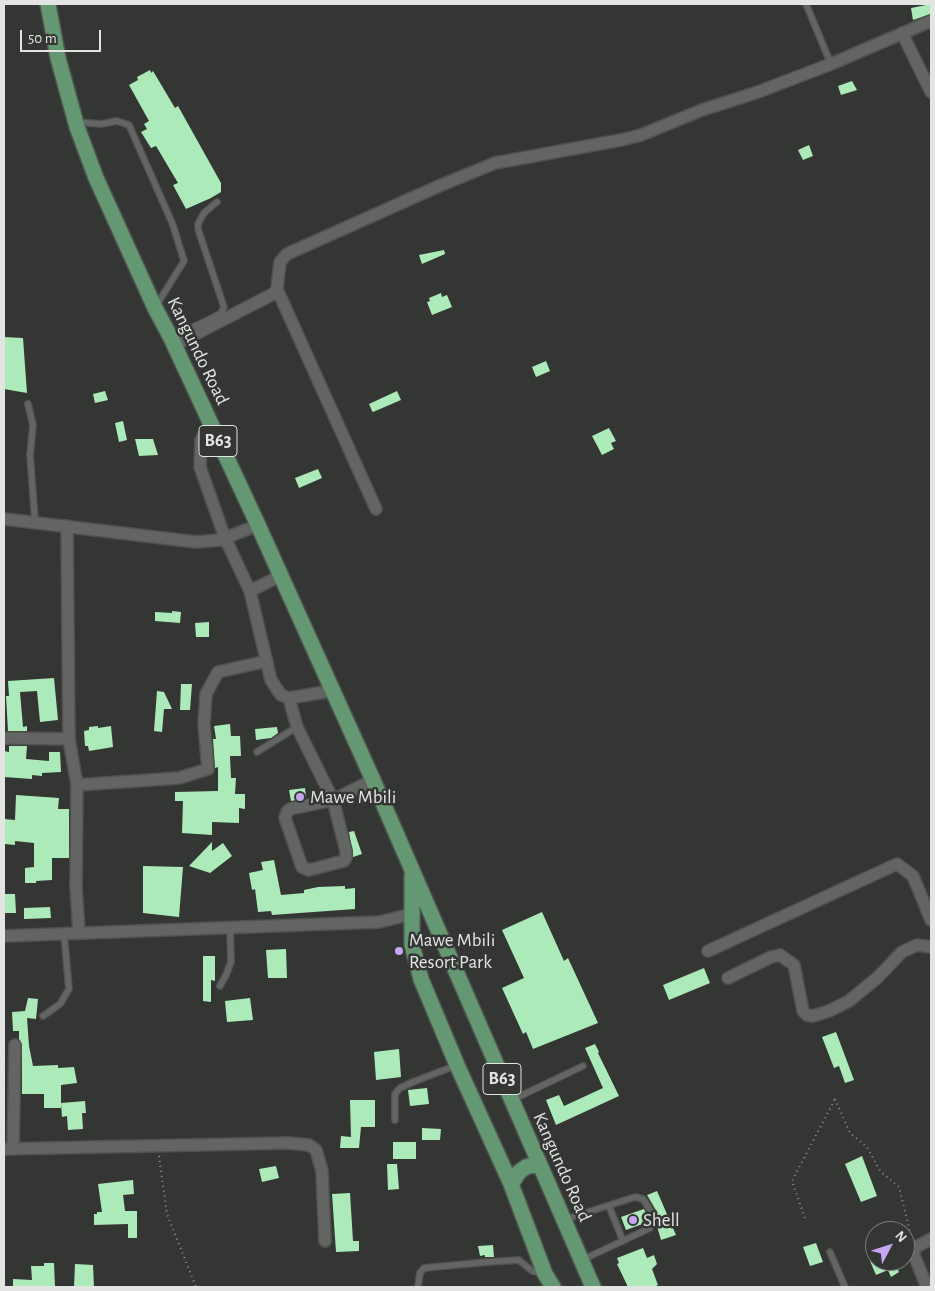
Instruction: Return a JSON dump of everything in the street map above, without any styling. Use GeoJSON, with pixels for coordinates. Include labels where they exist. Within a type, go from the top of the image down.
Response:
{"type":"FeatureCollection","features":[{"type":"Feature","properties":{"kind":"highway","name":"Kangundo Road"},"geometry":{"type":"LineString","coordinates":[[48,4],[58,58],[75,122],[96,178],[155,308],[258,525],[331,691],[373,780],[593,1287]]}},
{"type":"Feature","properties":{"kind":"highway","name":"Kangundo Road"},"geometry":{"type":"LineString","coordinates":[[412,870],[412,945],[421,979],[456,1065],[511,1184],[549,1281]]}},
{"type":"Feature","properties":{"kind":"highway"},"geometry":{"type":"LineString","coordinates":[[511,1184],[519,1172],[526,1167],[540,1167]]}},
{"type":"Feature","properties":{"kind":"street"},"geometry":{"type":"LineString","coordinates":[[376,509],[277,289],[280,262],[287,254],[495,162],[641,135],[702,110],[758,92],[831,64],[931,21]]}},
{"type":"Feature","properties":{"kind":"street"},"geometry":{"type":"LineString","coordinates":[[902,33],[931,92]]}},
{"type":"Feature","properties":{"kind":"street"},"geometry":{"type":"LineString","coordinates":[[172,342],[269,297],[277,289]]}},
{"type":"Feature","properties":{"kind":"street"},"geometry":{"type":"LineString","coordinates":[[211,424],[201,440],[200,467],[225,538],[250,591],[271,680],[281,695],[289,698],[331,691]]}},
{"type":"Feature","properties":{"kind":"street"},"geometry":{"type":"LineString","coordinates":[[4,519],[35,521],[196,542],[220,540],[258,525]]}},
{"type":"Feature","properties":{"kind":"street"},"geometry":{"type":"LineString","coordinates":[[67,526],[69,739],[77,785],[76,886],[79,933]]}},
{"type":"Feature","properties":{"kind":"street"},"geometry":{"type":"LineString","coordinates":[[250,591],[280,576]]}},
{"type":"Feature","properties":{"kind":"street"},"geometry":{"type":"LineString","coordinates":[[77,785],[179,778],[208,770],[204,724],[206,694],[218,672],[267,661]]}},
{"type":"Feature","properties":{"kind":"street"},"geometry":{"type":"LineString","coordinates":[[289,698],[297,726],[333,800],[346,857],[344,861],[309,870],[302,867],[285,818],[287,812],[290,809],[333,800],[373,780]]}},
{"type":"Feature","properties":{"kind":"street"},"geometry":{"type":"LineString","coordinates":[[4,738],[69,739]]}},
{"type":"Feature","properties":{"kind":"street"},"geometry":{"type":"LineString","coordinates":[[708,951],[897,864],[913,876],[931,920]]}},
{"type":"Feature","properties":{"kind":"street"},"geometry":{"type":"LineString","coordinates":[[4,936],[379,922],[412,914]]}},
{"type":"Feature","properties":{"kind":"street"},"geometry":{"type":"LineString","coordinates":[[728,978],[771,957],[780,955],[794,965],[803,1011],[807,1015],[813,1016],[849,1001],[877,978],[902,952],[917,946],[931,947]]}},
{"type":"Feature","properties":{"kind":"street"},"geometry":{"type":"LineString","coordinates":[[15,1046],[8,1149],[288,1143],[313,1147],[319,1158],[322,1171],[325,1240]]}},
{"type":"Feature","properties":{"kind":"street"},"geometry":{"type":"LineString","coordinates":[[915,1247],[931,1239]]}},
{"type":"Feature","properties":{"kind":"street"},"geometry":{"type":"LineString","coordinates":[[915,1258],[927,1287]]}},
{"type":"Feature","properties":{"kind":"lane"},"geometry":{"type":"LineString","coordinates":[[806,4],[831,64]]}},
{"type":"Feature","properties":{"kind":"lane"},"geometry":{"type":"LineString","coordinates":[[75,122],[101,124],[117,121],[129,125],[170,217],[184,261],[155,308]]}},
{"type":"Feature","properties":{"kind":"lane"},"geometry":{"type":"LineString","coordinates":[[172,342],[221,313],[224,307],[198,229],[198,224],[204,213],[217,202]]}},
{"type":"Feature","properties":{"kind":"lane"},"geometry":{"type":"LineString","coordinates":[[28,404],[33,425],[30,454],[35,521]]}},
{"type":"Feature","properties":{"kind":"lane"},"geometry":{"type":"LineString","coordinates":[[257,752],[297,726]]}},
{"type":"Feature","properties":{"kind":"lane"},"geometry":{"type":"LineString","coordinates":[[220,986],[231,962],[230,928]]}},
{"type":"Feature","properties":{"kind":"lane"},"geometry":{"type":"LineString","coordinates":[[43,1016],[60,1004],[68,989],[64,934]]}},
{"type":"Feature","properties":{"kind":"lane"},"geometry":{"type":"LineString","coordinates":[[395,1120],[395,1094],[400,1088],[456,1065]]}},
{"type":"Feature","properties":{"kind":"lane"},"geometry":{"type":"LineString","coordinates":[[512,1100],[583,1066]]}},
{"type":"Feature","properties":{"kind":"lane"},"geometry":{"type":"LineString","coordinates":[[564,1220],[635,1197],[643,1199],[652,1213],[653,1223],[650,1228],[581,1260]]}},
{"type":"Feature","properties":{"kind":"lane"},"geometry":{"type":"LineString","coordinates":[[609,1206],[623,1241]]}},
{"type":"Feature","properties":{"kind":"lane"},"geometry":{"type":"LineString","coordinates":[[830,1252],[845,1287]]}},
{"type":"Feature","properties":{"kind":"lane"},"geometry":{"type":"LineString","coordinates":[[418,1287],[421,1270],[424,1268],[519,1260],[532,1271],[549,1281]]}},
{"type":"Feature","properties":{"kind":"path"},"geometry":{"type":"LineString","coordinates":[[806,1218],[792,1181],[836,1099],[850,1133],[867,1147],[880,1172],[899,1187],[907,1221]]}},
{"type":"Feature","properties":{"kind":"path"},"geometry":{"type":"LineString","coordinates":[[157,1147],[167,1214],[196,1287]]}},
{"type":"Feature","properties":{"kind":"building"},"geometry":{"type":"Polygon","coordinates":[[[931,4],[931,14],[913,20],[911,8],[931,4]]]}},
{"type":"Feature","properties":{"kind":"building"},"geometry":{"type":"Polygon","coordinates":[[[150,70],[151,73],[153,71],[175,108],[178,106],[221,183],[221,192],[186,209],[173,185],[178,183],[156,146],[151,148],[141,132],[147,129],[144,124],[149,121],[129,85],[138,80],[137,77],[150,70]]]}},
{"type":"Feature","properties":{"kind":"building"},"geometry":{"type":"Polygon","coordinates":[[[852,81],[857,90],[841,95],[838,86],[852,81]]]}},
{"type":"Feature","properties":{"kind":"building"},"geometry":{"type":"Polygon","coordinates":[[[809,145],[813,156],[803,160],[798,150],[809,145]]]}},
{"type":"Feature","properties":{"kind":"building"},"geometry":{"type":"Polygon","coordinates":[[[444,250],[445,254],[422,264],[419,255],[444,250]]]}},
{"type":"Feature","properties":{"kind":"building"},"geometry":{"type":"Polygon","coordinates":[[[441,293],[442,297],[447,295],[452,307],[432,315],[427,302],[430,301],[429,298],[441,293]]]}},
{"type":"Feature","properties":{"kind":"building"},"geometry":{"type":"Polygon","coordinates":[[[4,337],[23,338],[27,393],[4,389],[4,337]]]}},
{"type":"Feature","properties":{"kind":"building"},"geometry":{"type":"Polygon","coordinates":[[[546,361],[550,371],[536,377],[532,367],[546,361]]]}},
{"type":"Feature","properties":{"kind":"building"},"geometry":{"type":"Polygon","coordinates":[[[105,391],[108,400],[95,403],[93,394],[105,391]]]}},
{"type":"Feature","properties":{"kind":"building"},"geometry":{"type":"Polygon","coordinates":[[[397,391],[401,400],[372,411],[369,404],[397,391]]]}},
{"type":"Feature","properties":{"kind":"building"},"geometry":{"type":"Polygon","coordinates":[[[123,421],[127,440],[119,442],[115,423],[123,421]]]}},
{"type":"Feature","properties":{"kind":"building"},"geometry":{"type":"Polygon","coordinates":[[[609,428],[616,441],[611,443],[614,449],[602,455],[592,436],[609,428]]]}},
{"type":"Feature","properties":{"kind":"building"},"geometry":{"type":"Polygon","coordinates":[[[135,439],[153,439],[158,455],[139,456],[135,439]]]}},
{"type":"Feature","properties":{"kind":"building"},"geometry":{"type":"Polygon","coordinates":[[[318,469],[322,478],[299,488],[295,478],[318,469]]]}},
{"type":"Feature","properties":{"kind":"building"},"geometry":{"type":"Polygon","coordinates":[[[172,611],[181,612],[180,623],[155,621],[155,612],[172,613],[172,611]]]}},
{"type":"Feature","properties":{"kind":"building"},"geometry":{"type":"Polygon","coordinates":[[[209,622],[209,637],[196,637],[195,623],[209,622]]]}},
{"type":"Feature","properties":{"kind":"building"},"geometry":{"type":"Polygon","coordinates":[[[54,678],[58,720],[40,722],[37,691],[20,692],[23,727],[27,726],[27,731],[8,731],[6,696],[9,696],[8,681],[54,678]]]}},
{"type":"Feature","properties":{"kind":"building"},"geometry":{"type":"Polygon","coordinates":[[[181,684],[192,684],[190,710],[180,710],[181,684]]]}},
{"type":"Feature","properties":{"kind":"building"},"geometry":{"type":"Polygon","coordinates":[[[157,691],[164,692],[172,709],[164,709],[162,732],[154,731],[157,691]]]}},
{"type":"Feature","properties":{"kind":"building"},"geometry":{"type":"Polygon","coordinates":[[[230,724],[231,736],[240,736],[241,756],[230,756],[231,778],[236,778],[235,794],[245,794],[245,809],[239,808],[239,823],[212,822],[212,835],[182,833],[183,801],[175,801],[175,792],[218,791],[218,767],[215,768],[213,739],[216,739],[214,726],[230,724]]]}},
{"type":"Feature","properties":{"kind":"building"},"geometry":{"type":"Polygon","coordinates":[[[98,726],[98,728],[111,726],[113,747],[89,751],[88,746],[85,746],[84,731],[89,730],[89,727],[98,726]]]}},
{"type":"Feature","properties":{"kind":"building"},"geometry":{"type":"Polygon","coordinates":[[[277,727],[278,733],[271,738],[256,740],[255,729],[277,727]]]}},
{"type":"Feature","properties":{"kind":"building"},"geometry":{"type":"Polygon","coordinates":[[[9,746],[27,746],[26,759],[49,761],[49,752],[60,752],[61,772],[42,773],[42,776],[32,775],[32,779],[4,777],[4,751],[9,752],[9,746]]]}},
{"type":"Feature","properties":{"kind":"building"},"geometry":{"type":"Polygon","coordinates":[[[305,788],[306,798],[291,801],[289,790],[305,788]]]}},
{"type":"Feature","properties":{"kind":"building"},"geometry":{"type":"Polygon","coordinates":[[[16,795],[59,798],[58,809],[69,809],[69,858],[52,858],[52,880],[25,883],[25,868],[34,867],[34,843],[15,841],[15,845],[5,844],[4,819],[15,820],[16,795]]]}},
{"type":"Feature","properties":{"kind":"building"},"geometry":{"type":"Polygon","coordinates":[[[354,831],[362,854],[353,857],[349,832],[354,831]]]}},
{"type":"Feature","properties":{"kind":"building"},"geometry":{"type":"Polygon","coordinates":[[[212,842],[212,851],[223,843],[232,856],[210,873],[189,866],[212,842]]]}},
{"type":"Feature","properties":{"kind":"building"},"geometry":{"type":"Polygon","coordinates":[[[274,860],[281,895],[304,893],[304,890],[318,887],[345,886],[345,889],[355,888],[355,909],[272,915],[271,911],[258,912],[255,889],[252,890],[249,873],[263,870],[261,862],[274,860]]]}},
{"type":"Feature","properties":{"kind":"building"},"geometry":{"type":"Polygon","coordinates":[[[143,866],[183,867],[179,917],[143,913],[143,866]]]}},
{"type":"Feature","properties":{"kind":"building"},"geometry":{"type":"Polygon","coordinates":[[[4,894],[15,894],[16,913],[4,913],[4,894]]]}},
{"type":"Feature","properties":{"kind":"building"},"geometry":{"type":"Polygon","coordinates":[[[50,907],[51,918],[24,919],[24,908],[50,907]]]}},
{"type":"Feature","properties":{"kind":"building"},"geometry":{"type":"Polygon","coordinates":[[[542,912],[564,961],[568,958],[598,1023],[533,1049],[526,1032],[523,1034],[502,988],[524,978],[502,930],[542,912]]]}},
{"type":"Feature","properties":{"kind":"building"},"geometry":{"type":"Polygon","coordinates":[[[286,949],[287,978],[268,978],[266,950],[286,949]]]}},
{"type":"Feature","properties":{"kind":"building"},"geometry":{"type":"Polygon","coordinates":[[[203,956],[215,956],[215,981],[211,980],[211,1002],[203,1001],[203,956]]]}},
{"type":"Feature","properties":{"kind":"building"},"geometry":{"type":"Polygon","coordinates":[[[704,968],[710,983],[669,1000],[663,985],[704,968]]]}},
{"type":"Feature","properties":{"kind":"building"},"geometry":{"type":"Polygon","coordinates":[[[28,998],[38,999],[36,1019],[27,1018],[33,1066],[58,1065],[58,1068],[74,1067],[77,1083],[61,1085],[61,1108],[44,1108],[44,1094],[22,1094],[22,1045],[19,1039],[19,1031],[13,1031],[12,1012],[25,1011],[28,998]]]}},
{"type":"Feature","properties":{"kind":"building"},"geometry":{"type":"Polygon","coordinates":[[[250,998],[253,1020],[227,1022],[225,1001],[250,998]]]}},
{"type":"Feature","properties":{"kind":"building"},"geometry":{"type":"Polygon","coordinates":[[[836,1032],[854,1080],[845,1083],[839,1066],[834,1068],[822,1037],[836,1032]]]}},
{"type":"Feature","properties":{"kind":"building"},"geometry":{"type":"Polygon","coordinates":[[[595,1044],[619,1096],[556,1125],[546,1100],[559,1095],[564,1106],[603,1088],[585,1048],[595,1044]]]}},
{"type":"Feature","properties":{"kind":"building"},"geometry":{"type":"Polygon","coordinates":[[[399,1049],[401,1077],[376,1080],[374,1052],[399,1049]]]}},
{"type":"Feature","properties":{"kind":"building"},"geometry":{"type":"Polygon","coordinates":[[[427,1088],[429,1104],[410,1106],[408,1090],[427,1088]]]}},
{"type":"Feature","properties":{"kind":"building"},"geometry":{"type":"Polygon","coordinates":[[[350,1100],[375,1100],[375,1127],[361,1127],[359,1148],[340,1148],[341,1136],[351,1137],[350,1100]]]}},
{"type":"Feature","properties":{"kind":"building"},"geometry":{"type":"Polygon","coordinates":[[[85,1101],[86,1113],[82,1113],[83,1129],[68,1130],[67,1116],[62,1117],[61,1103],[85,1101]]]}},
{"type":"Feature","properties":{"kind":"building"},"geometry":{"type":"Polygon","coordinates":[[[422,1128],[441,1129],[440,1140],[422,1140],[422,1128]]]}},
{"type":"Feature","properties":{"kind":"building"},"geometry":{"type":"Polygon","coordinates":[[[393,1142],[416,1142],[416,1159],[393,1159],[393,1142]]]}},
{"type":"Feature","properties":{"kind":"building"},"geometry":{"type":"Polygon","coordinates":[[[862,1156],[877,1196],[861,1202],[845,1164],[862,1156]]]}},
{"type":"Feature","properties":{"kind":"building"},"geometry":{"type":"Polygon","coordinates":[[[387,1164],[397,1164],[399,1189],[388,1190],[387,1164]]]}},
{"type":"Feature","properties":{"kind":"building"},"geometry":{"type":"Polygon","coordinates":[[[276,1166],[279,1178],[262,1182],[259,1169],[276,1166]]]}},
{"type":"Feature","properties":{"kind":"building"},"geometry":{"type":"Polygon","coordinates":[[[133,1180],[134,1194],[123,1195],[125,1211],[137,1211],[137,1238],[128,1238],[128,1224],[94,1225],[94,1214],[102,1212],[98,1184],[133,1180]]]}},
{"type":"Feature","properties":{"kind":"building"},"geometry":{"type":"Polygon","coordinates":[[[657,1191],[676,1235],[661,1240],[657,1226],[657,1212],[647,1195],[657,1191]]]}},
{"type":"Feature","properties":{"kind":"building"},"geometry":{"type":"Polygon","coordinates":[[[350,1193],[353,1241],[359,1241],[359,1251],[336,1252],[332,1194],[350,1193]]]}},
{"type":"Feature","properties":{"kind":"building"},"geometry":{"type":"Polygon","coordinates":[[[644,1209],[648,1222],[626,1230],[621,1217],[644,1209]]]}},
{"type":"Feature","properties":{"kind":"building"},"geometry":{"type":"Polygon","coordinates":[[[816,1243],[823,1262],[810,1266],[803,1247],[816,1243]]]}},
{"type":"Feature","properties":{"kind":"building"},"geometry":{"type":"Polygon","coordinates":[[[493,1245],[494,1257],[480,1256],[478,1246],[493,1245]]]}},
{"type":"Feature","properties":{"kind":"building"},"geometry":{"type":"Polygon","coordinates":[[[643,1248],[647,1258],[654,1255],[657,1264],[652,1269],[658,1285],[653,1287],[628,1287],[617,1264],[619,1263],[617,1258],[643,1248]]]}},
{"type":"Feature","properties":{"kind":"building"},"geometry":{"type":"Polygon","coordinates":[[[44,1263],[54,1263],[55,1287],[13,1287],[13,1279],[32,1280],[31,1266],[44,1266],[44,1263]]]}},
{"type":"Feature","properties":{"kind":"building"},"geometry":{"type":"Polygon","coordinates":[[[75,1264],[93,1265],[94,1287],[74,1287],[75,1264]]]}},
{"type":"Feature","properties":{"kind":"building"},"geometry":{"type":"Polygon","coordinates":[[[874,1271],[886,1271],[876,1275],[874,1271]]]}},
{"type":"Feature","properties":{"kind":"building"},"geometry":{"type":"Polygon","coordinates":[[[888,1271],[898,1271],[899,1272],[891,1277],[888,1271]]]}},
{"type":"Feature","properties":{"kind":"place","name":"Mawe Mbili"},"geometry":{"type":"Point","coordinates":[300,797]}},
{"type":"Feature","properties":{"kind":"place","name":"Mawe Mbili Resort Park"},"geometry":{"type":"Point","coordinates":[399,951]}},
{"type":"Feature","properties":{"kind":"place","name":"Shell"},"geometry":{"type":"Point","coordinates":[633,1220]}}]}
